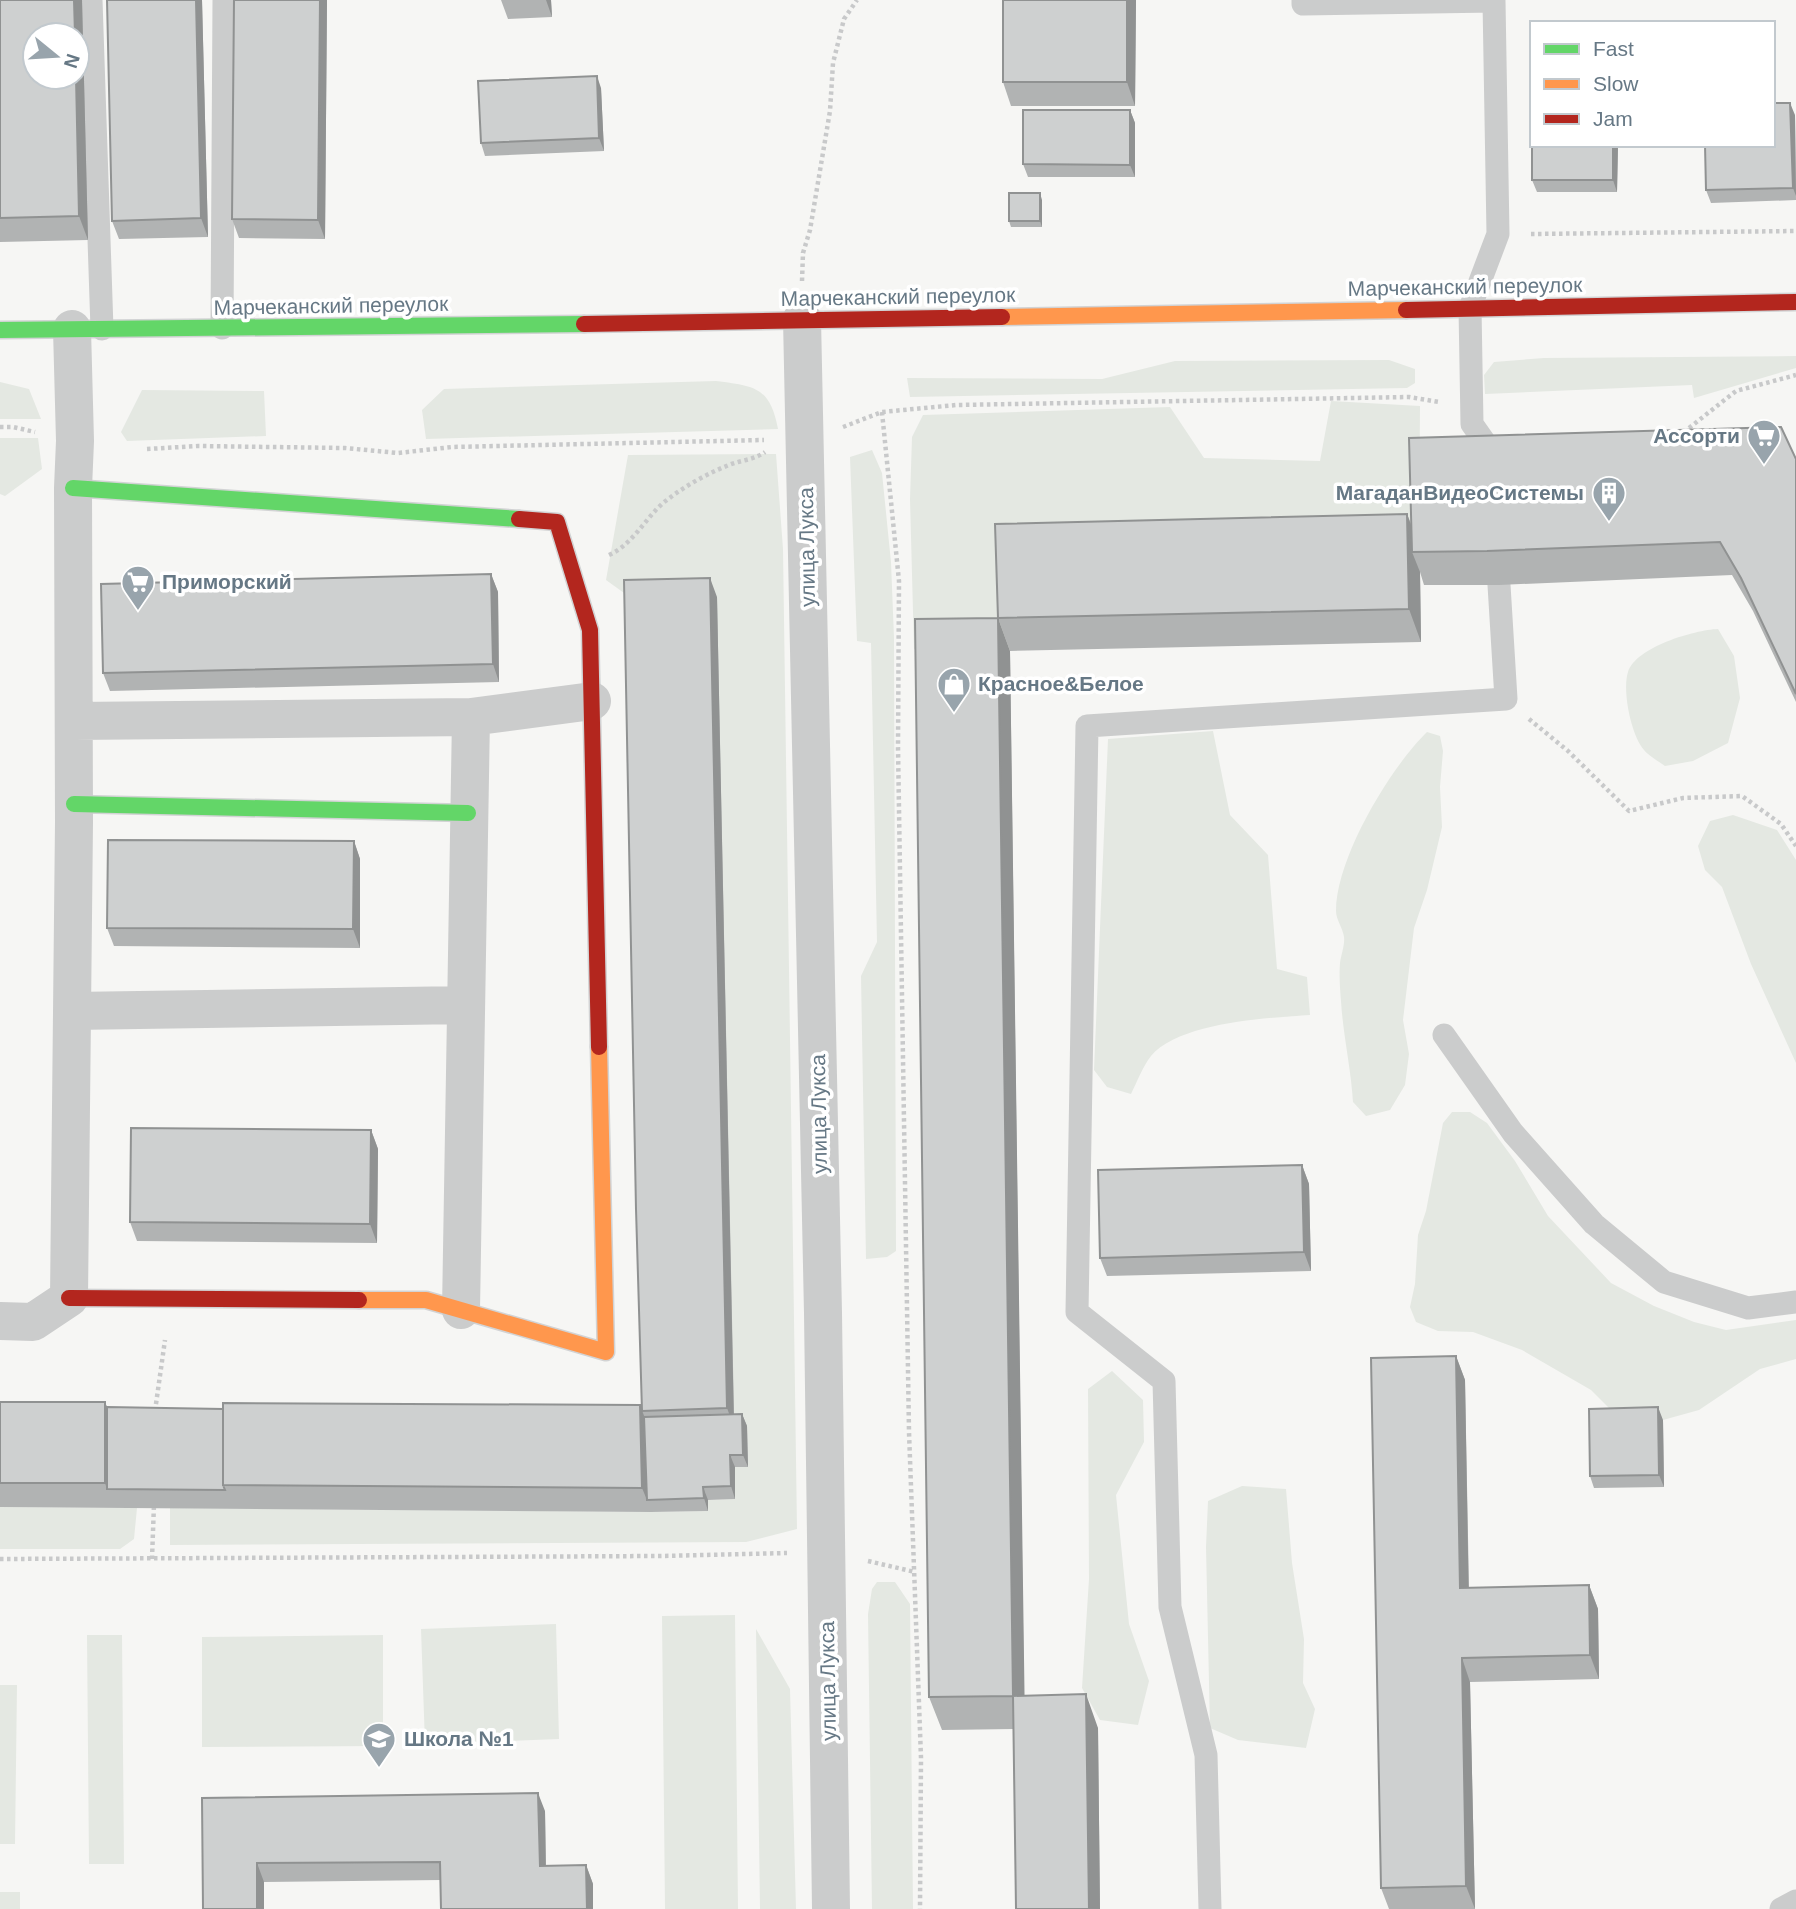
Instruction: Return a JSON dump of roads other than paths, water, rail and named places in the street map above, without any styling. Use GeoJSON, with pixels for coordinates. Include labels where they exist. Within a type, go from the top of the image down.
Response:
{"type":"FeatureCollection","features":[{"type":"Feature","properties":{"kind":"street","name":"Марчеканский переулок"},"geometry":{"type":"LineString","coordinates":[[0,330],[714,323],[1796,302]]}},
{"type":"Feature","properties":{"kind":"street","name":"улица Лукса"},"geometry":{"type":"LineString","coordinates":[[802,320],[794,441],[826,1552],[831,1909]]}},
{"type":"Feature","properties":{"kind":"street"},"geometry":{"type":"LineString","coordinates":[[69,1298],[74,804],[73,488],[75,441],[87,329]]}},
{"type":"Feature","properties":{"kind":"street"},"geometry":{"type":"LineString","coordinates":[[0,1321],[33,1322],[69,1298],[426,1300],[606,1352],[590,630],[557,522],[73,488]]}},
{"type":"Feature","properties":{"kind":"street"},"geometry":{"type":"LineString","coordinates":[[74,721],[471,717],[592,701]]}},
{"type":"Feature","properties":{"kind":"street"},"geometry":{"type":"LineString","coordinates":[[461,1310],[471,717]]}},
{"type":"Feature","properties":{"kind":"street"},"geometry":{"type":"LineString","coordinates":[[74,804],[468,813]]}},
{"type":"Feature","properties":{"kind":"street"},"geometry":{"type":"LineString","coordinates":[[72,1011],[465,1004]]}},
{"type":"Feature","properties":{"kind":"lane"},"geometry":{"type":"LineString","coordinates":[[87,329],[92,0]]}},
{"type":"Feature","properties":{"kind":"lane"},"geometry":{"type":"LineString","coordinates":[[222,328],[224,0]]}},
{"type":"Feature","properties":{"kind":"lane"},"geometry":{"type":"LineString","coordinates":[[1303,0],[1303,5],[1494,1],[1498,234],[1470,308],[1472,424],[1503,468]]}},
{"type":"Feature","properties":{"kind":"lane"},"geometry":{"type":"LineString","coordinates":[[1210,1909],[1206,1755],[1170,1607],[1164,1381],[1077,1312],[1087,726],[1506,699],[1499,584]]}},
{"type":"Feature","properties":{"kind":"lane"},"geometry":{"type":"LineString","coordinates":[[1444,1035],[1513,1133],[1594,1224],[1664,1282],[1748,1308],[1796,1302]]}},
{"type":"Feature","properties":{"kind":"lane"},"geometry":{"type":"LineString","coordinates":[[1781,1909],[1796,1901]]}},
{"type":"Feature","properties":{"kind":"place","name":"Ассорти"},"geometry":{"type":"Point","coordinates":[1764,466]}},
{"type":"Feature","properties":{"kind":"place","name":"МагаданВидеоСистемы"},"geometry":{"type":"Point","coordinates":[1609,523]}},
{"type":"Feature","properties":{"kind":"place","name":"Приморский"},"geometry":{"type":"Point","coordinates":[138,612]}},
{"type":"Feature","properties":{"kind":"place","name":"Красное&Белое"},"geometry":{"type":"Point","coordinates":[954,714]}},
{"type":"Feature","properties":{"kind":"place","name":"Школа №1"},"geometry":{"type":"Point","coordinates":[379,1769]}}]}
